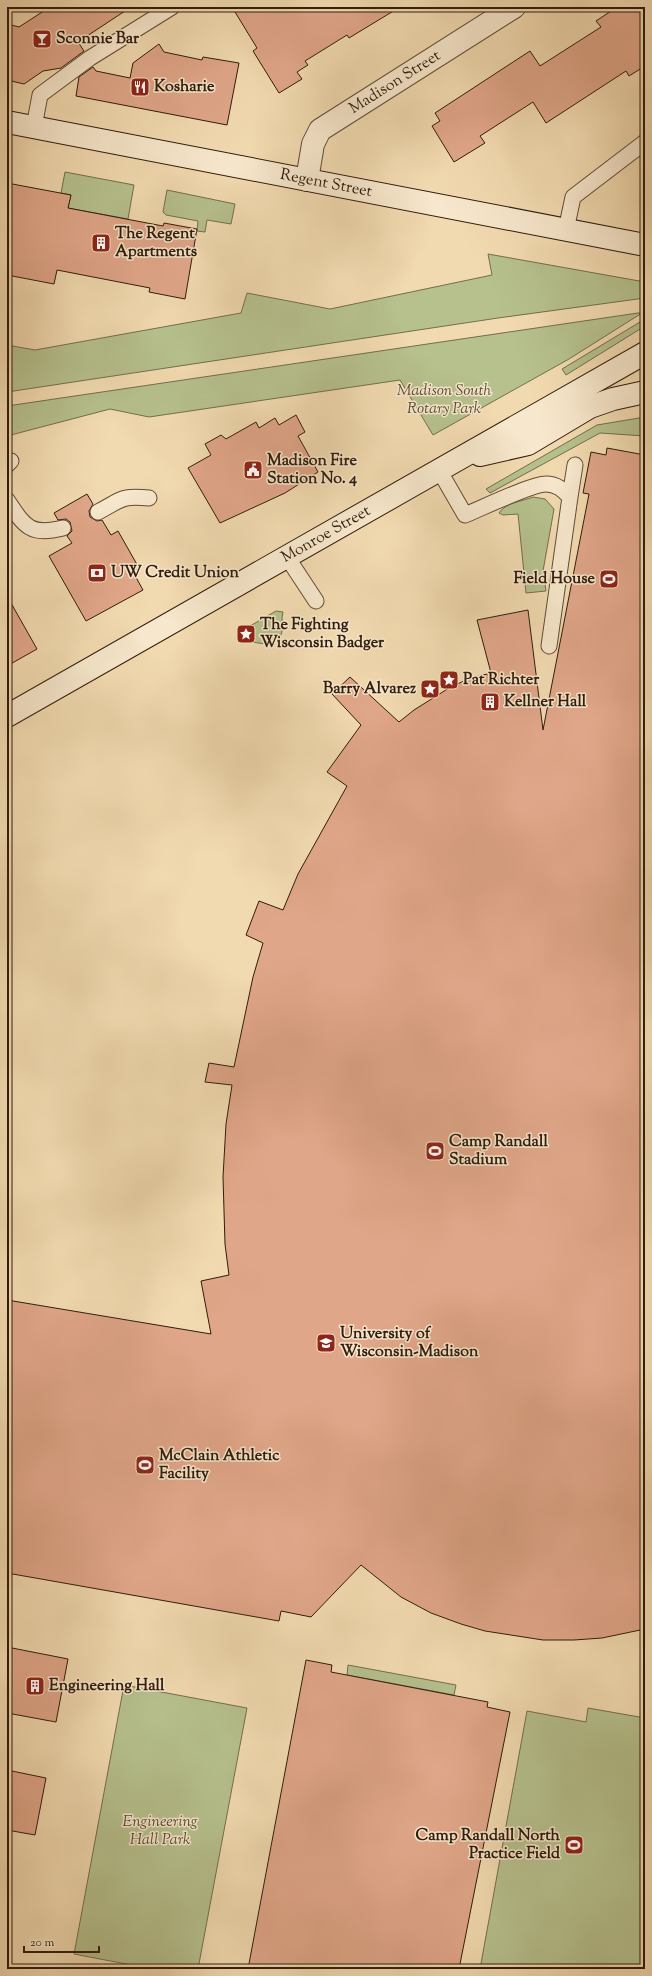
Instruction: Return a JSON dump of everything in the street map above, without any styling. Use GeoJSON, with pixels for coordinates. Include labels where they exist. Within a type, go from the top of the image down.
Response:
{"type":"FeatureCollection","features":[{"type":"Feature","properties":{"kind":"main road","name":"Madison Street"},"geometry":{"type":"LineString","coordinates":[[307,180],[313,144],[320,130],[514,7]]}},
{"type":"Feature","properties":{"kind":"main road","name":"Regent Street"},"geometry":{"type":"LineString","coordinates":[[7,122],[645,245]]}},
{"type":"Feature","properties":{"kind":"main road","name":"Monroe Street"},"geometry":{"type":"LineString","coordinates":[[7,716],[645,353]]}},
{"type":"Feature","properties":{"kind":"main road"},"geometry":{"type":"LineString","coordinates":[[447,466],[528,444],[596,405],[613,398],[645,392]]}},
{"type":"Feature","properties":{"kind":"lane"},"geometry":{"type":"LineString","coordinates":[[34,127],[40,96],[90,58],[172,7]]}},
{"type":"Feature","properties":{"kind":"lane"},"geometry":{"type":"LineString","coordinates":[[566,230],[573,197],[645,142]]}},
{"type":"Feature","properties":{"kind":"lane"},"geometry":{"type":"LineString","coordinates":[[548,646],[574,465]]}},
{"type":"Feature","properties":{"kind":"lane"},"geometry":{"type":"LineString","coordinates":[[447,466],[465,515],[538,485],[555,486],[563,490],[570,497]]}},
{"type":"Feature","properties":{"kind":"lane"},"geometry":{"type":"LineString","coordinates":[[98,512],[121,498],[131,496],[149,498]]}},
{"type":"Feature","properties":{"kind":"lane"},"geometry":{"type":"LineString","coordinates":[[7,500],[18,517],[35,531],[42,532],[63,528]]}},
{"type":"Feature","properties":{"kind":"lane"},"geometry":{"type":"LineString","coordinates":[[287,557],[316,601]]}},
{"type":"Feature","properties":{"kind":"green space"},"geometry":{"type":"Polygon","coordinates":[[[65,172],[134,185],[128,219],[68,208],[71,195],[61,193],[65,172]]]}},
{"type":"Feature","properties":{"kind":"green space"},"geometry":{"type":"Polygon","coordinates":[[[167,190],[235,204],[231,224],[207,220],[205,232],[197,231],[198,221],[166,215],[163,212],[167,190]]]}},
{"type":"Feature","properties":{"kind":"green space"},"geometry":{"type":"Polygon","coordinates":[[[488,254],[645,282],[645,298],[498,318],[7,392],[7,345],[35,350],[241,313],[247,293],[330,309],[492,275],[488,254]]]}},
{"type":"Feature","properties":{"kind":"green space","name":"Madison South Rotary Park"},"geometry":{"type":"Polygon","coordinates":[[[642,313],[569,359],[433,435],[400,380],[149,417],[110,409],[7,436],[7,406],[642,313]]]}},
{"type":"Feature","properties":{"kind":"green space"},"geometry":{"type":"Polygon","coordinates":[[[645,319],[645,326],[566,375],[562,369],[645,319]]]}},
{"type":"Feature","properties":{"kind":"green space"},"geometry":{"type":"Polygon","coordinates":[[[645,417],[645,436],[600,433],[490,493],[486,489],[597,425],[645,417]]]}},
{"type":"Feature","properties":{"kind":"green space"},"geometry":{"type":"Polygon","coordinates":[[[533,497],[545,499],[554,509],[543,571],[546,591],[526,593],[518,514],[503,515],[499,513],[505,507],[533,497]]]}},
{"type":"Feature","properties":{"kind":"green space"},"geometry":{"type":"Polygon","coordinates":[[[276,611],[283,612],[282,631],[277,640],[269,644],[249,641],[252,634],[250,626],[276,611]]]}},
{"type":"Feature","properties":{"kind":"green space"},"geometry":{"type":"Polygon","coordinates":[[[348,1665],[456,1685],[454,1695],[347,1675],[348,1665]]]}},
{"type":"Feature","properties":{"kind":"green space","name":"Engineering Hall Park"},"geometry":{"type":"Polygon","coordinates":[[[124,1685],[247,1708],[198,1969],[152,1969],[74,1954],[124,1685]]]}},
{"type":"Feature","properties":{"kind":"green space","name":"Camp Randall North Practice Field"},"geometry":{"type":"Polygon","coordinates":[[[588,1708],[645,1718],[645,1969],[480,1969],[527,1711],[586,1722],[588,1708]]]}},
{"type":"Feature","properties":{"kind":"building","name":"Sconnie Bar"},"geometry":{"type":"Polygon","coordinates":[[[50,7],[131,7],[78,42],[84,51],[61,68],[43,71],[24,84],[7,80],[7,24],[19,27],[50,7]]]}},
{"type":"Feature","properties":{"kind":"building"},"geometry":{"type":"Polygon","coordinates":[[[232,7],[400,7],[349,38],[347,35],[305,61],[308,65],[297,72],[302,79],[279,93],[253,51],[257,48],[232,7]]]}},
{"type":"Feature","properties":{"kind":"building"},"geometry":{"type":"Polygon","coordinates":[[[617,7],[645,7],[645,66],[629,76],[626,71],[546,123],[533,102],[480,136],[485,143],[454,162],[432,126],[440,121],[435,113],[530,51],[540,66],[601,27],[596,21],[617,7]]]}},
{"type":"Feature","properties":{"kind":"building"},"geometry":{"type":"Polygon","coordinates":[[[159,44],[164,52],[202,60],[203,57],[239,63],[227,125],[76,96],[79,77],[93,67],[96,71],[130,78],[133,63],[159,44]]]}},
{"type":"Feature","properties":{"kind":"building","name":"The Regent Apartments"},"geometry":{"type":"Polygon","coordinates":[[[7,183],[71,195],[68,208],[163,226],[164,223],[197,229],[185,299],[149,292],[150,288],[57,270],[54,284],[7,275],[7,183]]]}},
{"type":"Feature","properties":{"kind":"building","name":"Madison Fire Station No. 4"},"geometry":{"type":"Polygon","coordinates":[[[296,415],[305,432],[298,436],[318,472],[285,493],[220,523],[188,468],[211,455],[205,444],[221,435],[226,439],[256,422],[259,428],[275,418],[279,425],[296,415]]]}},
{"type":"Feature","properties":{"kind":"building","name":"Camp Randall Stadium"},"geometry":{"type":"Polygon","coordinates":[[[607,448],[645,455],[645,1629],[602,1638],[574,1640],[543,1640],[485,1631],[431,1613],[401,1597],[361,1565],[311,1617],[281,1611],[279,1621],[7,1573],[7,1300],[211,1334],[201,1281],[229,1275],[225,1244],[223,1177],[226,1124],[232,1085],[205,1082],[209,1063],[234,1067],[253,977],[263,943],[246,935],[259,901],[283,910],[298,874],[347,786],[327,772],[361,725],[332,694],[350,677],[399,722],[414,710],[449,688],[468,679],[491,673],[477,620],[528,610],[543,730],[589,494],[583,493],[591,452],[606,455],[607,448]]]}},
{"type":"Feature","properties":{"kind":"building","name":"UW Credit Union"},"geometry":{"type":"Polygon","coordinates":[[[87,494],[93,504],[89,511],[90,517],[97,521],[102,520],[111,535],[118,531],[139,568],[133,572],[143,590],[86,621],[49,556],[72,543],[67,536],[72,531],[70,522],[66,519],[58,520],[54,513],[87,494]]]}},
{"type":"Feature","properties":{"kind":"building"},"geometry":{"type":"Polygon","coordinates":[[[7,596],[37,649],[7,666],[7,596]]]}},
{"type":"Feature","properties":{"kind":"building","name":"Engineering Hall"},"geometry":{"type":"Polygon","coordinates":[[[7,1647],[68,1659],[56,1722],[7,1713],[7,1647]]]}},
{"type":"Feature","properties":{"kind":"building"},"geometry":{"type":"Polygon","coordinates":[[[306,1660],[332,1665],[331,1672],[488,1702],[487,1707],[510,1712],[459,1969],[248,1969],[306,1660]]]}},
{"type":"Feature","properties":{"kind":"building"},"geometry":{"type":"Polygon","coordinates":[[[7,1770],[46,1778],[35,1835],[7,1830],[7,1770]]]}},
{"type":"Feature","properties":{"kind":"place","name":"Sconnie Bar"},"geometry":{"type":"Point","coordinates":[42,39]}},
{"type":"Feature","properties":{"kind":"place","name":"Kosharie"},"geometry":{"type":"Point","coordinates":[140,87]}},
{"type":"Feature","properties":{"kind":"place","name":"The Regent Apartments"},"geometry":{"type":"Point","coordinates":[101,243]}},
{"type":"Feature","properties":{"kind":"place","name":"Madison Fire Station No. 4"},"geometry":{"type":"Point","coordinates":[253,470]}},
{"type":"Feature","properties":{"kind":"place","name":"UW Credit Union"},"geometry":{"type":"Point","coordinates":[97,573]}},
{"type":"Feature","properties":{"kind":"place","name":"Field House"},"geometry":{"type":"Point","coordinates":[609,579]}},
{"type":"Feature","properties":{"kind":"place","name":"The Fighting Wisconsin Badger"},"geometry":{"type":"Point","coordinates":[246,634]}},
{"type":"Feature","properties":{"kind":"place","name":"Pat Richter"},"geometry":{"type":"Point","coordinates":[449,680]}},
{"type":"Feature","properties":{"kind":"place","name":"Barry Alvarez"},"geometry":{"type":"Point","coordinates":[430,689]}},
{"type":"Feature","properties":{"kind":"place","name":"Kellner Hall"},"geometry":{"type":"Point","coordinates":[490,702]}},
{"type":"Feature","properties":{"kind":"place","name":"Camp Randall Stadium"},"geometry":{"type":"Point","coordinates":[435,1151]}},
{"type":"Feature","properties":{"kind":"place","name":"University of Wisconsin-Madison"},"geometry":{"type":"Point","coordinates":[326,1343]}},
{"type":"Feature","properties":{"kind":"place","name":"McClain Athletic Facility"},"geometry":{"type":"Point","coordinates":[145,1465]}},
{"type":"Feature","properties":{"kind":"place","name":"Engineering Hall"},"geometry":{"type":"Point","coordinates":[35,1686]}},
{"type":"Feature","properties":{"kind":"place","name":"Camp Randall North Practice Field"},"geometry":{"type":"Point","coordinates":[574,1845]}}]}
